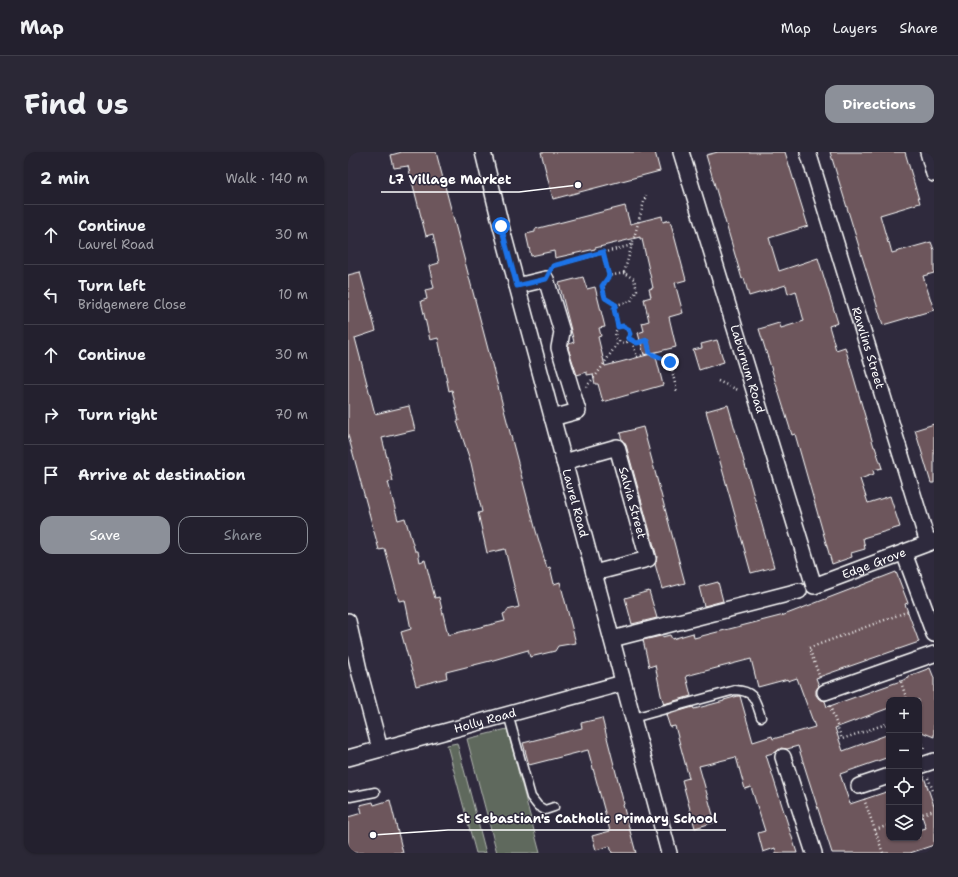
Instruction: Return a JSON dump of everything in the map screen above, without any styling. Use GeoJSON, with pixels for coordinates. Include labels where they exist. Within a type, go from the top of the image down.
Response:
{"type":"FeatureCollection","features":[{"type":"Feature","properties":{"kind":"street","name":"Laurel Road"},"geometry":{"type":"LineString","coordinates":[[483,152],[501,226],[669,853]]}},
{"type":"Feature","properties":{"kind":"street","name":"Laburnum Road"},"geometry":{"type":"LineString","coordinates":[[681,152],[814,586]]}},
{"type":"Feature","properties":{"kind":"street","name":"Rawlins Street"},"geometry":{"type":"LineString","coordinates":[[808,152],[931,542]]}},
{"type":"Feature","properties":{"kind":"street"},"geometry":{"type":"LineString","coordinates":[[928,152],[934,174]]}},
{"type":"Feature","properties":{"kind":"street"},"geometry":{"type":"LineString","coordinates":[[517,286],[546,279],[562,332],[560,348],[578,411],[552,418]]}},
{"type":"Feature","properties":{"kind":"street","name":"Salvia Street"},"geometry":{"type":"LineString","coordinates":[[564,462],[617,447],[644,544],[648,559],[594,573]]}},
{"type":"Feature","properties":{"kind":"street","name":"Edge Grove"},"geometry":{"type":"LineString","coordinates":[[814,586],[931,542]]}},
{"type":"Feature","properties":{"kind":"street"},"geometry":{"type":"LineString","coordinates":[[904,553],[934,634]]}},
{"type":"Feature","properties":{"kind":"street"},"geometry":{"type":"LineString","coordinates":[[612,639],[799,591]]}},
{"type":"Feature","properties":{"kind":"street"},"geometry":{"type":"LineString","coordinates":[[348,621],[360,674],[380,749]]}},
{"type":"Feature","properties":{"kind":"street"},"geometry":{"type":"LineString","coordinates":[[825,692],[934,654]]}},
{"type":"Feature","properties":{"kind":"street","name":"Holly Road"},"geometry":{"type":"LineString","coordinates":[[348,758],[623,683]]}},
{"type":"Feature","properties":{"kind":"street"},"geometry":{"type":"LineString","coordinates":[[783,757],[814,853]]}},
{"type":"Feature","properties":{"kind":"street"},"geometry":{"type":"LineString","coordinates":[[922,765],[934,761]]}},
{"type":"Feature","properties":{"kind":"street"},"geometry":{"type":"LineString","coordinates":[[859,786],[886,777]]}},
{"type":"Feature","properties":{"kind":"lane"},"geometry":{"type":"LineString","coordinates":[[632,718],[735,690],[748,692],[753,695],[761,716]]}},
{"type":"Feature","properties":{"kind":"lane"},"geometry":{"type":"LineString","coordinates":[[508,714],[531,798],[538,806],[545,810],[554,807]]}},
{"type":"Feature","properties":{"kind":"lane"},"geometry":{"type":"LineString","coordinates":[[348,796],[350,797],[375,792]]}},
{"type":"Feature","properties":{"kind":"path"},"geometry":{"type":"LineString","coordinates":[[624,273],[646,195]]}},
{"type":"Feature","properties":{"kind":"path"},"geometry":{"type":"LineString","coordinates":[[546,279],[553,266],[632,245]]}},
{"type":"Feature","properties":{"kind":"path"},"geometry":{"type":"LineString","coordinates":[[603,252],[609,276]]}},
{"type":"Feature","properties":{"kind":"path"},"geometry":{"type":"LineString","coordinates":[[624,273],[634,279],[637,290],[631,301],[616,305],[605,298],[602,286],[609,276],[624,273]]}},
{"type":"Feature","properties":{"kind":"path"},"geometry":{"type":"LineString","coordinates":[[616,305],[614,309],[618,327],[615,333],[616,338],[622,343],[626,342],[630,334],[628,329],[623,326],[618,327]]}},
{"type":"Feature","properties":{"kind":"path"},"geometry":{"type":"LineString","coordinates":[[628,338],[637,343],[647,340],[650,353]]}},
{"type":"Feature","properties":{"kind":"path"},"geometry":{"type":"LineString","coordinates":[[573,396],[583,391],[597,374],[619,341]]}},
{"type":"Feature","properties":{"kind":"path"},"geometry":{"type":"LineString","coordinates":[[634,342],[637,357],[650,353],[670,362],[677,392]]}},
{"type":"Feature","properties":{"kind":"path"},"geometry":{"type":"LineString","coordinates":[[896,668],[905,697]]}},
{"type":"Feature","properties":{"kind":"path"},"geometry":{"type":"LineString","coordinates":[[859,786],[883,853]]}},
{"type":"Feature","properties":{"kind":"path"},"geometry":{"type":"LineString","coordinates":[[922,814],[934,810]]}},
{"type":"Feature","properties":{"kind":"path"},"geometry":{"type":"LineString","coordinates":[[875,830],[886,826]]}},
{"type":"Feature","properties":{"kind":"green space"},"geometry":{"type":"Polygon","coordinates":[[[507,729],[540,853],[497,853],[467,739],[507,729]]]}},
{"type":"Feature","properties":{"kind":"green space"},"geometry":{"type":"Polygon","coordinates":[[[457,743],[486,853],[476,853],[447,745],[457,743]]]}},
{"type":"Feature","properties":{"kind":"building"},"geometry":{"type":"Polygon","coordinates":[[[402,152],[436,152],[536,531],[547,568],[550,567],[554,584],[560,582],[576,643],[558,646],[555,651],[530,657],[528,650],[446,672],[447,678],[416,686],[401,632],[411,629],[405,600],[399,601],[385,549],[379,550],[348,435],[348,275],[360,272],[376,331],[355,338],[375,414],[409,406],[415,430],[382,438],[393,481],[388,482],[398,520],[405,518],[415,551],[418,551],[420,562],[425,560],[435,598],[439,597],[448,635],[505,621],[503,614],[507,612],[507,610],[519,607],[505,549],[487,553],[478,513],[482,512],[471,463],[457,421],[459,421],[452,390],[449,391],[438,338],[430,340],[421,301],[427,299],[425,290],[434,288],[429,266],[439,263],[433,234],[426,236],[408,166],[394,168],[391,155],[402,152]]]}},
{"type":"Feature","properties":{"kind":"building"},"geometry":{"type":"Polygon","coordinates":[[[541,152],[655,152],[660,171],[553,199],[541,152]]]}},
{"type":"Feature","properties":{"kind":"building"},"geometry":{"type":"Polygon","coordinates":[[[718,152],[785,152],[808,226],[769,238],[779,271],[818,258],[838,323],[829,326],[836,350],[845,347],[874,447],[882,468],[873,470],[874,474],[860,479],[868,503],[890,496],[900,527],[863,538],[865,549],[851,553],[852,557],[832,564],[795,434],[792,435],[759,329],[779,323],[781,328],[804,321],[796,291],[788,294],[786,285],[749,296],[744,278],[742,279],[706,155],[718,152]]]}},
{"type":"Feature","properties":{"kind":"building"},"geometry":{"type":"Polygon","coordinates":[[[830,152],[905,152],[920,203],[880,215],[892,253],[931,242],[934,250],[934,273],[923,276],[934,310],[883,325],[830,152]]]}},
{"type":"Feature","properties":{"kind":"building"},"geometry":{"type":"Polygon","coordinates":[[[625,206],[630,224],[662,216],[663,222],[670,220],[686,280],[675,283],[683,313],[669,317],[676,347],[644,355],[638,333],[644,331],[642,323],[649,321],[644,299],[651,297],[649,289],[653,288],[642,239],[640,239],[640,237],[555,258],[554,251],[531,256],[526,234],[535,232],[535,229],[625,206]]]}},
{"type":"Feature","properties":{"kind":"building"},"geometry":{"type":"Polygon","coordinates":[[[583,277],[587,289],[595,287],[605,327],[599,328],[601,336],[598,337],[605,366],[655,353],[663,385],[603,402],[598,384],[595,384],[593,374],[587,375],[587,372],[577,375],[568,348],[569,344],[574,342],[559,283],[583,277]]]}},
{"type":"Feature","properties":{"kind":"building"},"geometry":{"type":"Polygon","coordinates":[[[717,340],[724,362],[699,370],[693,350],[702,348],[701,344],[717,340]]]}},
{"type":"Feature","properties":{"kind":"building"},"geometry":{"type":"Polygon","coordinates":[[[728,405],[774,567],[751,573],[706,411],[728,405]]]}},
{"type":"Feature","properties":{"kind":"building"},"geometry":{"type":"Polygon","coordinates":[[[934,424],[934,483],[931,483],[915,430],[934,424]]]}},
{"type":"Feature","properties":{"kind":"building"},"geometry":{"type":"Polygon","coordinates":[[[643,427],[685,583],[662,589],[655,564],[657,557],[626,445],[622,440],[620,433],[643,427]]]}},
{"type":"Feature","properties":{"kind":"building"},"geometry":{"type":"Polygon","coordinates":[[[896,572],[908,603],[905,604],[919,642],[816,678],[819,686],[816,690],[816,695],[819,699],[825,701],[827,707],[909,678],[909,676],[930,668],[934,678],[934,737],[922,732],[922,697],[886,697],[886,709],[835,728],[843,751],[886,735],[886,758],[840,774],[850,804],[886,792],[886,841],[922,841],[922,829],[926,828],[922,816],[923,774],[934,806],[934,845],[910,853],[832,853],[798,746],[787,749],[781,748],[776,752],[766,755],[797,853],[776,853],[775,848],[763,852],[758,833],[765,831],[751,787],[745,789],[736,757],[699,766],[715,822],[695,828],[682,780],[689,778],[675,726],[670,727],[666,715],[740,696],[753,742],[772,736],[773,739],[815,727],[797,678],[758,687],[751,659],[686,676],[691,696],[664,704],[655,665],[649,667],[643,640],[670,635],[672,639],[693,633],[694,638],[784,615],[896,572]]]}},
{"type":"Feature","properties":{"kind":"building"},"geometry":{"type":"Polygon","coordinates":[[[718,582],[723,601],[704,606],[699,587],[718,582]]]}},
{"type":"Feature","properties":{"kind":"building"},"geometry":{"type":"Polygon","coordinates":[[[649,591],[657,618],[632,624],[625,598],[649,591]]]}},
{"type":"Feature","properties":{"kind":"building"},"geometry":{"type":"Polygon","coordinates":[[[602,718],[636,853],[612,853],[610,846],[596,850],[592,836],[610,831],[588,750],[529,765],[523,743],[582,728],[581,723],[602,718]]]}},
{"type":"Feature","properties":{"kind":"building"},"geometry":{"type":"Polygon","coordinates":[[[390,800],[403,853],[348,853],[348,817],[362,813],[360,805],[373,802],[374,805],[390,800]]]}},
{"type":"Feature","properties":{"kind":"place","name":"L7 Village Market"},"geometry":{"type":"Point","coordinates":[578,185]}},
{"type":"Feature","properties":{"kind":"place","name":"St Sebastian's Catholic Primary School"},"geometry":{"type":"Point","coordinates":[373,835]}},
{"type":"Feature","properties":{"kind":"route"},"geometry":{"type":"LineString","coordinates":[[501,226],[517,286],[546,279],[553,266],[603,252],[609,276],[602,286],[605,298],[616,305],[614,309],[618,327],[623,326],[628,329],[630,334],[628,338],[637,343],[647,340],[650,353],[670,362]]}}]}
